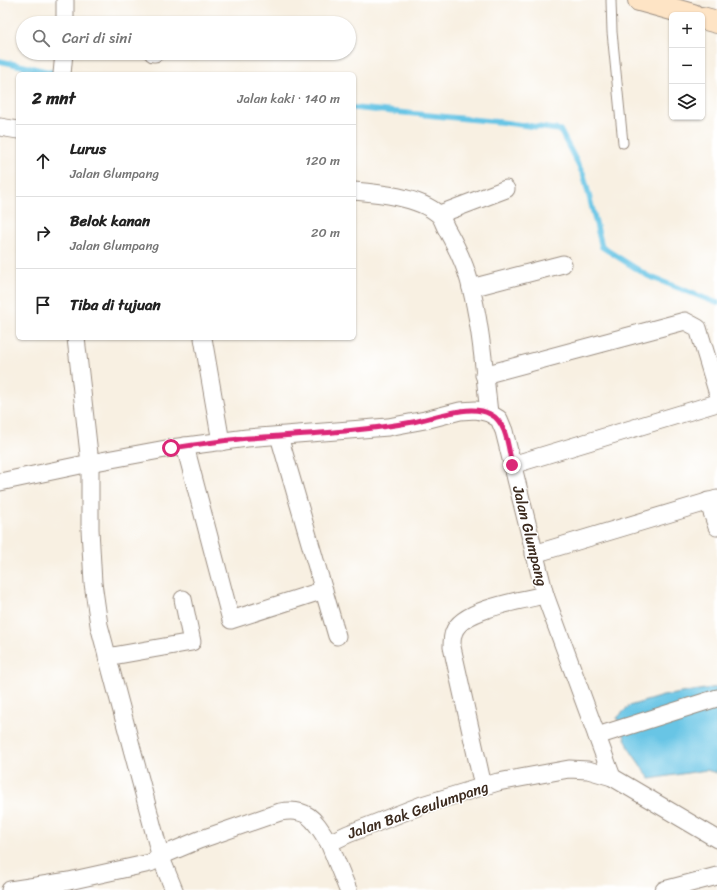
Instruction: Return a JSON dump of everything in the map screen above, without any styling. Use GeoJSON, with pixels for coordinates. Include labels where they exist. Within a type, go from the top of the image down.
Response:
{"type":"FeatureCollection","features":[{"type":"Feature","properties":{"kind":"street"},"geometry":{"type":"LineString","coordinates":[[65,0],[65,16]]}},
{"type":"Feature","properties":{"kind":"street"},"geometry":{"type":"LineString","coordinates":[[640,0],[682,12]]}},
{"type":"Feature","properties":{"kind":"street"},"geometry":{"type":"LineString","coordinates":[[705,19],[717,22]]}},
{"type":"Feature","properties":{"kind":"street"},"geometry":{"type":"LineString","coordinates":[[0,127],[16,130]]}},
{"type":"Feature","properties":{"kind":"street"},"geometry":{"type":"LineString","coordinates":[[440,214],[506,189]]}},
{"type":"Feature","properties":{"kind":"street"},"geometry":{"type":"LineString","coordinates":[[0,482],[90,463],[185,446],[388,427],[468,410],[489,413],[477,321],[469,279],[458,250],[445,228],[440,214],[422,203],[370,192],[356,191]]}},
{"type":"Feature","properties":{"kind":"street"},"geometry":{"type":"LineString","coordinates":[[471,288],[563,264]]}},
{"type":"Feature","properties":{"kind":"street"},"geometry":{"type":"LineString","coordinates":[[484,375],[685,321],[698,328],[717,391]]}},
{"type":"Feature","properties":{"kind":"street"},"geometry":{"type":"LineString","coordinates":[[76,340],[90,463],[90,529],[93,582],[99,625],[161,858],[174,890]]}},
{"type":"Feature","properties":{"kind":"street"},"geometry":{"type":"LineString","coordinates":[[203,340],[221,442]]}},
{"type":"Feature","properties":{"kind":"street"},"geometry":{"type":"LineString","coordinates":[[512,465],[717,402]]}},
{"type":"Feature","properties":{"kind":"street","name":"Jalan Glumpang"},"geometry":{"type":"LineString","coordinates":[[489,413],[499,419],[504,431],[545,595],[612,777]]}},
{"type":"Feature","properties":{"kind":"street"},"geometry":{"type":"LineString","coordinates":[[279,436],[337,636]]}},
{"type":"Feature","properties":{"kind":"street"},"geometry":{"type":"LineString","coordinates":[[185,446],[231,620],[324,590]]}},
{"type":"Feature","properties":{"kind":"street"},"geometry":{"type":"LineString","coordinates":[[534,554],[713,500],[717,527]]}},
{"type":"Feature","properties":{"kind":"street"},"geometry":{"type":"LineString","coordinates":[[483,786],[452,647],[454,631],[465,619],[481,610],[545,595]]}},
{"type":"Feature","properties":{"kind":"street"},"geometry":{"type":"LineString","coordinates":[[107,656],[192,642],[183,599]]}},
{"type":"Feature","properties":{"kind":"street"},"geometry":{"type":"LineString","coordinates":[[597,736],[717,698]]}},
{"type":"Feature","properties":{"kind":"street","name":"Jalan Bak Geulumpang"},"geometry":{"type":"LineString","coordinates":[[10,890],[69,881],[150,863],[168,853],[199,840],[258,819],[290,810],[308,815],[318,826],[328,843],[422,805],[483,786],[569,768],[588,770],[612,777],[717,839]]}},
{"type":"Feature","properties":{"kind":"street"},"geometry":{"type":"LineString","coordinates":[[328,843],[348,890]]}},
{"type":"Feature","properties":{"kind":"street"},"geometry":{"type":"LineString","coordinates":[[664,890],[717,876]]}},
{"type":"Feature","properties":{"kind":"lane"},"geometry":{"type":"LineString","coordinates":[[611,0],[612,32],[623,143]]}},
{"type":"Feature","properties":{"kind":"water"},"geometry":{"type":"Polygon","coordinates":[[[717,687],[717,773],[706,770],[650,779],[630,750],[617,718],[629,706],[663,696],[717,687]]]}},
{"type":"Feature","properties":{"kind":"waterway"},"geometry":{"type":"LineString","coordinates":[[0,61],[50,72]]}},
{"type":"Feature","properties":{"kind":"waterway"},"geometry":{"type":"LineString","coordinates":[[356,108],[500,122],[560,130],[584,176],[602,247],[648,276],[717,303]]}},
{"type":"Feature","properties":{"kind":"route"},"geometry":{"type":"LineString","coordinates":[[171,448],[247,438],[388,427],[460,411],[476,410],[489,413],[499,419],[504,431],[512,465]]}}]}
